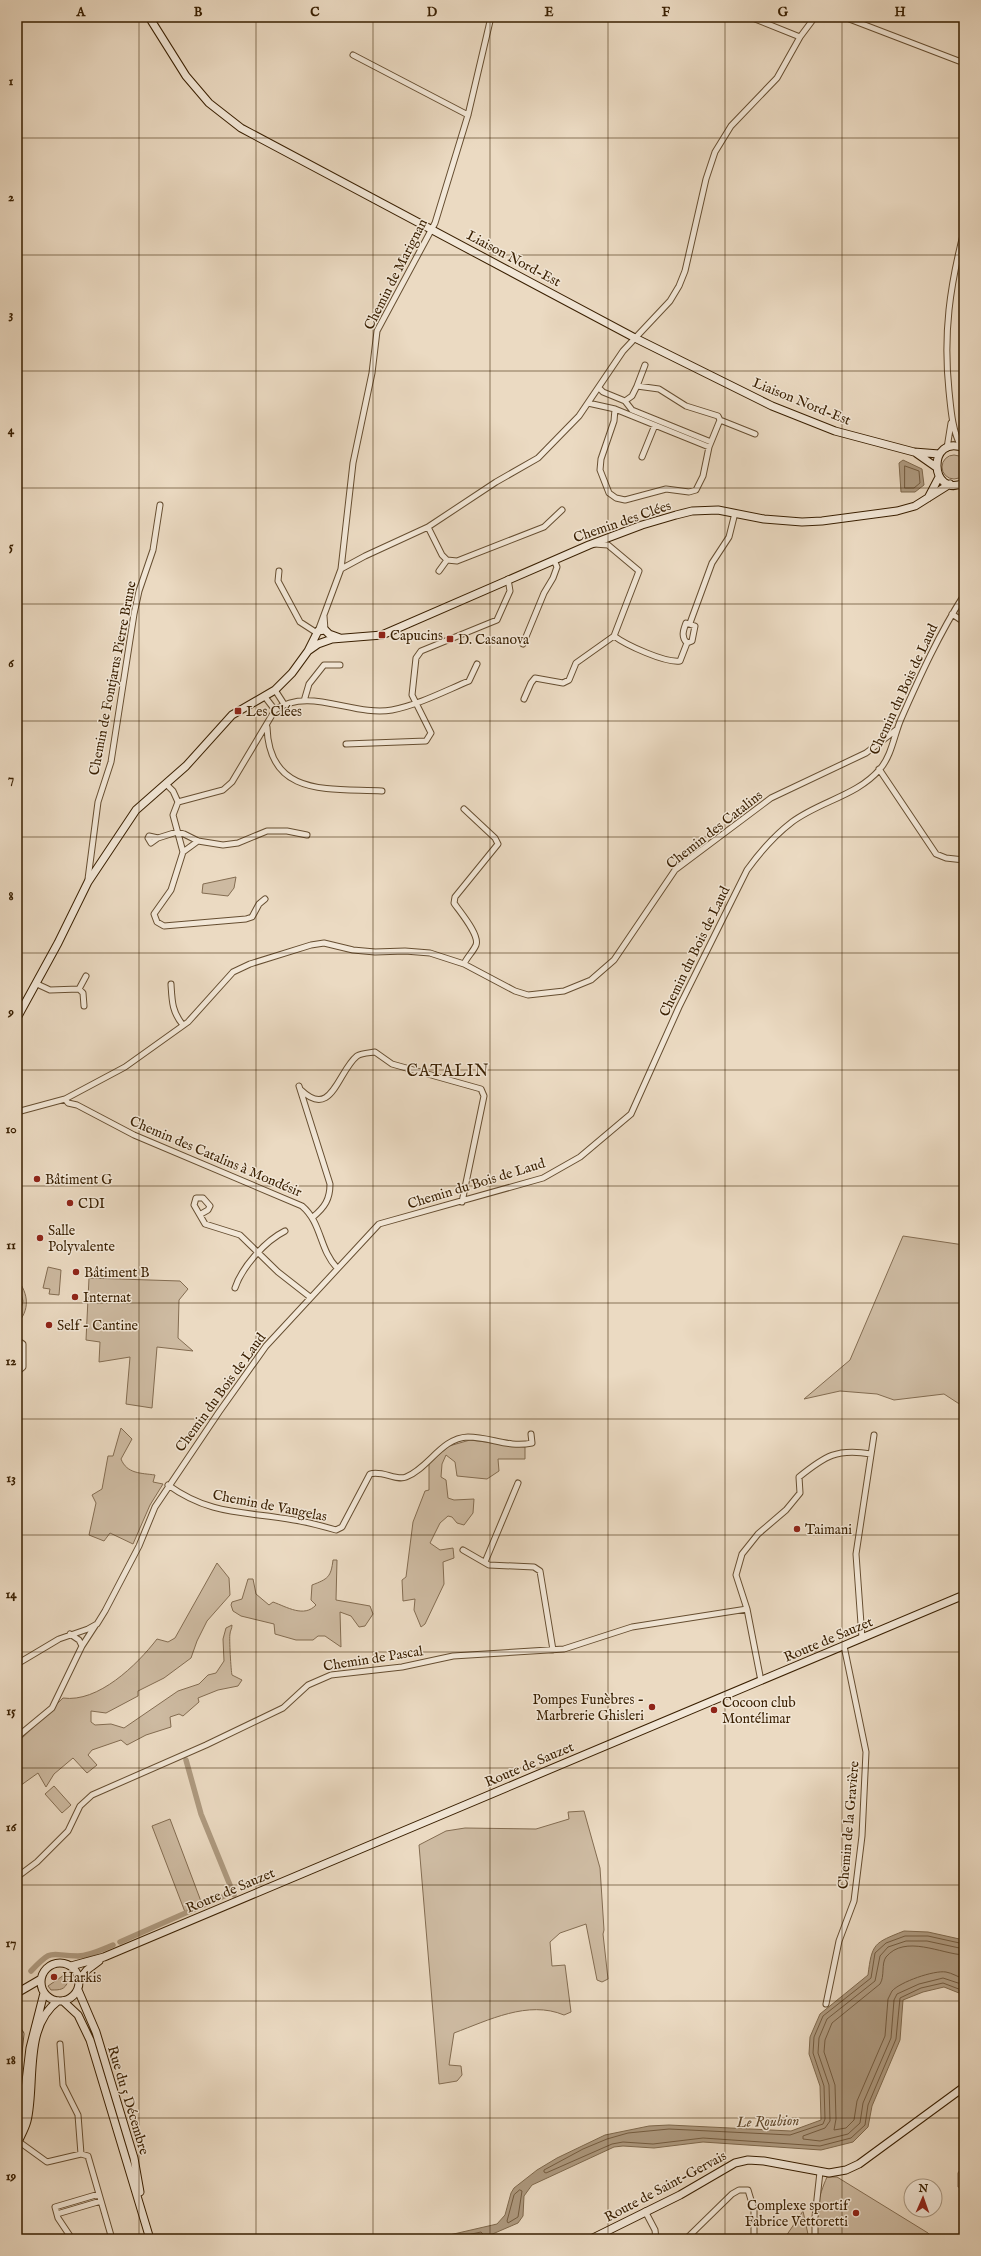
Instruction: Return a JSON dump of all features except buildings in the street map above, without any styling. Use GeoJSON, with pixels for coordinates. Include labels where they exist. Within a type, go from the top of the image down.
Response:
{"type":"FeatureCollection","features":[{"type":"Feature","properties":{"kind":"main road","name":"Liaison Nord-Est"},"geometry":{"type":"LineString","coordinates":[[149,17],[191,81],[209,103],[241,128],[635,338],[772,406],[835,431],[914,452],[940,454]]}},
{"type":"Feature","properties":{"kind":"main road"},"geometry":{"type":"LineString","coordinates":[[962,448],[947,448],[940,454],[936,467],[939,477],[950,484],[963,485]]}},
{"type":"Feature","properties":{"kind":"main road","name":"Liaison Nord-Est"},"geometry":{"type":"LineString","coordinates":[[914,452],[936,467]]}},
{"type":"Feature","properties":{"kind":"main road"},"geometry":{"type":"LineString","coordinates":[[926,500],[939,477]]}},
{"type":"Feature","properties":{"kind":"main road","name":"Chemin des Clées"},"geometry":{"type":"LineString","coordinates":[[322,635],[340,638],[360,638],[382,635],[589,545],[642,525],[692,511],[718,510],[764,519],[802,522],[822,521],[897,511],[915,506],[950,484]]}},
{"type":"Feature","properties":{"kind":"main road"},"geometry":{"type":"LineString","coordinates":[[18,1016],[37,984],[88,882],[136,810],[167,785],[204,747],[232,715],[275,690],[292,673],[322,635]]}},
{"type":"Feature","properties":{"kind":"main road","name":"Route de Sauzet"},"geometry":{"type":"LineString","coordinates":[[71,1966],[104,1957],[964,1595]]}},
{"type":"Feature","properties":{"kind":"main road","name":"Route de Sauzet"},"geometry":{"type":"LineString","coordinates":[[79,1980],[87,1970],[104,1957]]}},
{"type":"Feature","properties":{"kind":"main road"},"geometry":{"type":"LineString","coordinates":[[17,2133],[21,2123],[33,2030],[44,1993],[41,1979],[43,1973],[52,1964],[65,1963],[71,1966],[79,1980],[78,1990],[69,1999],[61,2001],[51,2007],[39,2027],[34,2050],[27,2121],[18,2143]]}},
{"type":"Feature","properties":{"kind":"main road"},"geometry":{"type":"LineString","coordinates":[[17,1993],[41,1979]]}},
{"type":"Feature","properties":{"kind":"main road","name":"Rue du 5 Décembre"},"geometry":{"type":"LineString","coordinates":[[78,1990],[96,2032],[134,2158],[144,2220]]}},
{"type":"Feature","properties":{"kind":"main road"},"geometry":{"type":"LineString","coordinates":[[44,1993],[48,1997],[61,2001]]}},
{"type":"Feature","properties":{"kind":"main road","name":"Rue du 5 Décembre"},"geometry":{"type":"LineString","coordinates":[[61,2001],[78,2015],[90,2040],[150,2239]]}},
{"type":"Feature","properties":{"kind":"main road","name":"Route de Saint-Gervais"},"geometry":{"type":"LineString","coordinates":[[592,2239],[680,2195],[735,2163],[748,2160],[764,2161],[820,2172],[846,2170],[859,2164],[964,2087]]}},
{"type":"Feature","properties":{"kind":"street","name":"Chemin de Marignan"},"geometry":{"type":"LineString","coordinates":[[322,635],[324,616],[341,569],[353,463],[372,373],[377,331],[432,229],[468,115],[491,17]]}},
{"type":"Feature","properties":{"kind":"street"},"geometry":{"type":"LineString","coordinates":[[750,17],[800,37]]}},
{"type":"Feature","properties":{"kind":"street"},"geometry":{"type":"LineString","coordinates":[[341,569],[365,556],[428,527],[496,482],[538,458],[558,440],[588,403],[624,351],[670,301],[682,280],[706,179],[721,141],[731,126],[777,78],[800,37],[815,17]]}},
{"type":"Feature","properties":{"kind":"street"},"geometry":{"type":"LineString","coordinates":[[844,17],[964,63]]}},
{"type":"Feature","properties":{"kind":"street"},"geometry":{"type":"LineString","coordinates":[[353,55],[468,115]]}},
{"type":"Feature","properties":{"kind":"street"},"geometry":{"type":"LineString","coordinates":[[962,448],[952,420],[946,355],[947,313],[952,277],[964,230]]}},
{"type":"Feature","properties":{"kind":"street"},"geometry":{"type":"LineString","coordinates":[[625,401],[632,396],[645,365]]}},
{"type":"Feature","properties":{"kind":"street"},"geometry":{"type":"LineString","coordinates":[[637,386],[659,388],[686,406],[718,416],[720,420],[755,434]]}},
{"type":"Feature","properties":{"kind":"street"},"geometry":{"type":"LineString","coordinates":[[598,388],[603,392],[625,401],[632,410],[710,444]]}},
{"type":"Feature","properties":{"kind":"street"},"geometry":{"type":"LineString","coordinates":[[588,403],[614,409],[710,444]]}},
{"type":"Feature","properties":{"kind":"street"},"geometry":{"type":"LineString","coordinates":[[614,409],[614,421],[601,458],[600,470],[609,493],[616,498],[625,500],[666,489],[690,492],[696,490],[706,463],[710,444],[720,420]]}},
{"type":"Feature","properties":{"kind":"street"},"geometry":{"type":"LineString","coordinates":[[947,448],[952,420]]}},
{"type":"Feature","properties":{"kind":"street"},"geometry":{"type":"LineString","coordinates":[[642,457],[655,425]]}},
{"type":"Feature","properties":{"kind":"street","name":"Chemin de Fontjarus Pierre Brune"},"geometry":{"type":"LineString","coordinates":[[88,882],[98,802],[111,762],[134,614],[139,591],[152,554],[160,504]]}},
{"type":"Feature","properties":{"kind":"street"},"geometry":{"type":"LineString","coordinates":[[428,527],[442,555],[447,560],[457,561],[544,527],[562,510]]}},
{"type":"Feature","properties":{"kind":"street"},"geometry":{"type":"LineString","coordinates":[[687,643],[683,639],[683,631],[686,623],[690,623],[712,563],[729,537],[735,513]]}},
{"type":"Feature","properties":{"kind":"street"},"geometry":{"type":"LineString","coordinates":[[524,699],[531,683],[535,678],[563,683],[570,680],[576,663],[614,636],[639,571],[608,545],[589,545]]}},
{"type":"Feature","properties":{"kind":"street"},"geometry":{"type":"LineString","coordinates":[[439,571],[447,560]]}},
{"type":"Feature","properties":{"kind":"street"},"geometry":{"type":"LineString","coordinates":[[523,644],[544,593],[553,578],[557,567],[554,560]]}},
{"type":"Feature","properties":{"kind":"street"},"geometry":{"type":"LineString","coordinates":[[279,571],[278,581],[300,622],[322,635]]}},
{"type":"Feature","properties":{"kind":"street"},"geometry":{"type":"LineString","coordinates":[[346,744],[426,741],[431,733],[412,695],[416,658],[421,651],[497,620],[510,591],[508,579]]}},
{"type":"Feature","properties":{"kind":"street","name":"Chemin du Bois de Laud"},"geometry":{"type":"LineString","coordinates":[[17,1737],[52,1708],[82,1646],[119,1585],[139,1546],[155,1507],[168,1485],[266,1346],[379,1224],[462,1202],[542,1178],[580,1157],[631,1114],[678,1007],[751,864],[760,852],[793,821],[852,791],[879,769],[891,748],[897,729],[929,656],[964,595]]}},
{"type":"Feature","properties":{"kind":"street"},"geometry":{"type":"LineString","coordinates":[[952,614],[964,622]]}},
{"type":"Feature","properties":{"kind":"street"},"geometry":{"type":"LineString","coordinates":[[614,636],[653,655],[674,662],[680,661],[687,643],[692,641],[695,630],[695,626],[690,623]]}},
{"type":"Feature","properties":{"kind":"street"},"geometry":{"type":"LineString","coordinates":[[178,802],[223,790],[232,782],[267,726],[275,710],[284,704],[304,701],[374,711],[392,710],[415,703],[469,681],[477,664]]}},
{"type":"Feature","properties":{"kind":"street"},"geometry":{"type":"LineString","coordinates":[[304,701],[309,684],[324,665],[340,666]]}},
{"type":"Feature","properties":{"kind":"street"},"geometry":{"type":"LineString","coordinates":[[275,690],[284,704]]}},
{"type":"Feature","properties":{"kind":"street"},"geometry":{"type":"LineString","coordinates":[[265,697],[275,710]]}},
{"type":"Feature","properties":{"kind":"street"},"geometry":{"type":"LineString","coordinates":[[267,726],[270,751],[273,758],[290,779],[308,787],[382,791]]}},
{"type":"Feature","properties":{"kind":"street","name":"Chemin des Catalins"},"geometry":{"type":"LineString","coordinates":[[17,1112],[64,1099],[125,1067],[183,1026],[233,972],[250,964],[311,945],[324,943],[353,950],[430,953],[464,964],[515,991],[528,995],[564,991],[591,980],[614,960],[675,870],[771,798],[866,753],[897,729]]}},
{"type":"Feature","properties":{"kind":"street"},"geometry":{"type":"LineString","coordinates":[[879,769],[936,854],[946,858],[964,860]]}},
{"type":"Feature","properties":{"kind":"street"},"geometry":{"type":"LineString","coordinates":[[167,785],[173,791],[178,802],[173,815],[183,852],[171,890],[154,914],[157,922],[160,924],[194,925],[220,920],[246,919],[252,917],[259,904],[265,899]]}},
{"type":"Feature","properties":{"kind":"street"},"geometry":{"type":"LineString","coordinates":[[464,809],[495,838],[498,844],[455,897],[454,903],[475,934],[477,941],[476,946],[467,955],[464,964]]}},
{"type":"Feature","properties":{"kind":"street"},"geometry":{"type":"LineString","coordinates":[[158,838],[177,832],[198,842],[223,845],[238,843],[267,831],[277,830],[307,835]]}},
{"type":"Feature","properties":{"kind":"street"},"geometry":{"type":"LineString","coordinates":[[183,852],[198,842]]}},
{"type":"Feature","properties":{"kind":"street"},"geometry":{"type":"LineString","coordinates":[[79,989],[86,976]]}},
{"type":"Feature","properties":{"kind":"street"},"geometry":{"type":"LineString","coordinates":[[37,984],[50,990],[79,989],[83,993],[84,1006]]}},
{"type":"Feature","properties":{"kind":"street"},"geometry":{"type":"LineString","coordinates":[[171,984],[172,1007],[176,1017],[183,1026]]}},
{"type":"Feature","properties":{"kind":"street"},"geometry":{"type":"LineString","coordinates":[[313,1217],[326,1205],[330,1195],[330,1184],[300,1088],[311,1100],[316,1100],[331,1094],[351,1061],[359,1054],[375,1052],[392,1064],[481,1089],[484,1096],[462,1202]]}},
{"type":"Feature","properties":{"kind":"street"},"geometry":{"type":"LineString","coordinates":[[73,1094],[78,1105]]}},
{"type":"Feature","properties":{"kind":"street","name":"Chemin des Catalins à Mondésir"},"geometry":{"type":"LineString","coordinates":[[64,1099],[68,1103],[78,1105],[134,1136],[302,1206],[313,1217],[329,1260],[337,1268]]}},
{"type":"Feature","properties":{"kind":"street"},"geometry":{"type":"LineString","coordinates":[[201,1214],[205,1224],[240,1235],[278,1272],[310,1297]]}},
{"type":"Feature","properties":{"kind":"street"},"geometry":{"type":"LineString","coordinates":[[235,1288],[238,1278],[259,1253],[285,1231]]}},
{"type":"Feature","properties":{"kind":"street"},"geometry":{"type":"LineString","coordinates":[[17,1340],[23,1344],[23,1367],[17,1372]]}},
{"type":"Feature","properties":{"kind":"street","name":"Chemin de Vaugelas"},"geometry":{"type":"LineString","coordinates":[[168,1485],[180,1493],[210,1508],[294,1520],[336,1530],[342,1527],[370,1474],[379,1472],[404,1478],[443,1448],[456,1440],[468,1437],[510,1445],[524,1445],[532,1443],[531,1434]]}},
{"type":"Feature","properties":{"kind":"street"},"geometry":{"type":"LineString","coordinates":[[862,1638],[856,1554],[874,1435]]}},
{"type":"Feature","properties":{"kind":"street"},"geometry":{"type":"LineString","coordinates":[[761,1681],[747,1609],[736,1575],[742,1554],[758,1534],[786,1510],[800,1493],[799,1477],[821,1459],[850,1450],[871,1454]]}},
{"type":"Feature","properties":{"kind":"street"},"geometry":{"type":"LineString","coordinates":[[485,1562],[518,1483]]}},
{"type":"Feature","properties":{"kind":"street"},"geometry":{"type":"LineString","coordinates":[[463,1550],[489,1565],[534,1567],[540,1571],[553,1650]]}},
{"type":"Feature","properties":{"kind":"street","name":"Chemin de Pascal"},"geometry":{"type":"LineString","coordinates":[[17,1877],[37,1862],[68,1832],[80,1806],[92,1795],[206,1745],[283,1708],[308,1685],[318,1680],[346,1672],[402,1667],[453,1656],[553,1650],[574,1647],[632,1627],[747,1609]]}},
{"type":"Feature","properties":{"kind":"street"},"geometry":{"type":"LineString","coordinates":[[17,1664],[59,1639],[88,1629],[96,1624]]}},
{"type":"Feature","properties":{"kind":"street"},"geometry":{"type":"LineString","coordinates":[[70,1634],[79,1640],[82,1646]]}},
{"type":"Feature","properties":{"kind":"street","name":"Chemin de la Gravière"},"geometry":{"type":"LineString","coordinates":[[826,2004],[839,1941],[854,1901],[862,1829],[866,1752],[844,1646]]}},
{"type":"Feature","properties":{"kind":"street"},"geometry":{"type":"LineString","coordinates":[[17,2028],[21,2034],[17,2072]]}},
{"type":"Feature","properties":{"kind":"street"},"geometry":{"type":"LineString","coordinates":[[60,2044],[63,2085],[78,2115],[81,2154]]}},
{"type":"Feature","properties":{"kind":"street"},"geometry":{"type":"LineString","coordinates":[[18,2143],[47,2162],[81,2154],[88,2156],[112,2239]]}},
{"type":"Feature","properties":{"kind":"street"},"geometry":{"type":"LineString","coordinates":[[815,2239],[815,2217],[820,2172]]}},
{"type":"Feature","properties":{"kind":"street"},"geometry":{"type":"LineString","coordinates":[[686,2239],[732,2194],[739,2190],[748,2190],[754,2210],[754,2239]]}},
{"type":"Feature","properties":{"kind":"street"},"geometry":{"type":"LineString","coordinates":[[72,2239],[57,2214],[55,2207],[99,2194]]}},
{"type":"Feature","properties":{"kind":"street"},"geometry":{"type":"LineString","coordinates":[[57,2214],[101,2201]]}},
{"type":"Feature","properties":{"kind":"street"},"geometry":{"type":"LineString","coordinates":[[645,2212],[655,2230],[656,2239]]}},
{"type":"Feature","properties":{"kind":"shaded area"},"geometry":{"type":"Polygon","coordinates":[[[954,455],[963,458],[966,467],[963,476],[954,479],[945,476],[942,467],[945,458],[954,455]]]}},
{"type":"Feature","properties":{"kind":"shaded area"},"geometry":{"type":"Polygon","coordinates":[[[236,877],[234,888],[228,896],[202,893],[203,884],[236,877]]]}},
{"type":"Feature","properties":{"kind":"shaded area"},"geometry":{"type":"Polygon","coordinates":[[[903,1236],[964,1245],[964,1407],[944,1394],[894,1400],[877,1394],[840,1391],[804,1399],[850,1360],[903,1236]]]}},
{"type":"Feature","properties":{"kind":"shaded area"},"geometry":{"type":"Polygon","coordinates":[[[48,1267],[61,1270],[59,1295],[49,1294],[50,1289],[43,1288],[48,1267]]]}},
{"type":"Feature","properties":{"kind":"shaded area"},"geometry":{"type":"Polygon","coordinates":[[[89,1278],[180,1281],[188,1289],[179,1300],[178,1338],[193,1351],[157,1347],[152,1408],[126,1404],[130,1357],[99,1362],[100,1342],[86,1340],[89,1278]]]}},
{"type":"Feature","properties":{"kind":"shaded area"},"geometry":{"type":"Polygon","coordinates":[[[17,1279],[26,1296],[26,1308],[17,1324],[23,1301],[17,1279]]]}},
{"type":"Feature","properties":{"kind":"shaded area"},"geometry":{"type":"Polygon","coordinates":[[[121,1428],[132,1439],[121,1459],[127,1468],[135,1472],[155,1475],[153,1482],[163,1484],[150,1505],[133,1544],[110,1533],[104,1541],[89,1535],[96,1503],[92,1495],[102,1489],[108,1456],[113,1456],[121,1428]]]}},
{"type":"Feature","properties":{"kind":"shaded area"},"geometry":{"type":"Polygon","coordinates":[[[470,1440],[525,1447],[525,1459],[498,1459],[499,1471],[487,1479],[457,1476],[455,1462],[446,1455],[442,1464],[441,1477],[446,1480],[448,1498],[454,1500],[474,1499],[473,1513],[464,1525],[457,1523],[452,1517],[448,1516],[440,1523],[430,1543],[440,1550],[453,1548],[454,1558],[443,1562],[444,1584],[425,1624],[421,1627],[414,1610],[415,1599],[403,1601],[402,1580],[406,1577],[413,1522],[425,1491],[429,1490],[429,1463],[449,1446],[470,1440]]]}},
{"type":"Feature","properties":{"kind":"shaded area"},"geometry":{"type":"Polygon","coordinates":[[[333,1560],[337,1560],[336,1600],[370,1606],[373,1614],[365,1626],[359,1627],[351,1616],[340,1612],[341,1647],[325,1636],[318,1636],[313,1640],[296,1640],[275,1634],[274,1624],[241,1616],[233,1611],[231,1605],[232,1602],[242,1599],[248,1579],[253,1579],[256,1594],[269,1605],[273,1602],[295,1610],[306,1611],[311,1609],[316,1605],[311,1600],[312,1585],[328,1577],[333,1560]]]}},
{"type":"Feature","properties":{"kind":"shaded area"},"geometry":{"type":"Polygon","coordinates":[[[217,1563],[229,1578],[230,1595],[207,1621],[197,1641],[191,1658],[164,1678],[138,1691],[138,1696],[106,1713],[91,1711],[91,1722],[95,1725],[111,1724],[124,1728],[178,1691],[199,1684],[208,1675],[216,1673],[224,1661],[223,1639],[226,1628],[232,1625],[230,1633],[230,1654],[232,1675],[242,1680],[238,1686],[218,1690],[198,1698],[199,1702],[183,1716],[179,1714],[170,1717],[171,1727],[146,1735],[127,1745],[121,1740],[92,1750],[88,1755],[97,1765],[87,1773],[73,1758],[54,1774],[46,1787],[38,1773],[17,1788],[17,1743],[63,1698],[76,1698],[90,1695],[116,1680],[128,1670],[139,1660],[157,1639],[168,1642],[175,1638],[217,1563]]]}},
{"type":"Feature","properties":{"kind":"shaded area"},"geometry":{"type":"Polygon","coordinates":[[[54,1786],[71,1805],[62,1813],[45,1794],[54,1786]]]}},
{"type":"Feature","properties":{"kind":"shaded area"},"geometry":{"type":"Polygon","coordinates":[[[584,1811],[600,1868],[603,1934],[608,1979],[602,1982],[597,1980],[586,1924],[560,1933],[550,1942],[552,1966],[565,1965],[571,2012],[564,2015],[550,2011],[523,2011],[495,2018],[454,2033],[449,2065],[461,2066],[462,2075],[457,2081],[439,2084],[419,1845],[446,1831],[465,1828],[536,1829],[569,1819],[568,1812],[584,1811]]]}},
{"type":"Feature","properties":{"kind":"shaded area"},"geometry":{"type":"Polygon","coordinates":[[[170,1819],[202,1904],[185,1912],[152,1826],[170,1819]]]}},
{"type":"Feature","properties":{"kind":"shaded area"},"geometry":{"type":"Polygon","coordinates":[[[64,1975],[68,1981],[64,1988],[60,1990],[51,1990],[48,1986],[64,1975]]]}},
{"type":"Feature","properties":{"kind":"shaded area"},"geometry":{"type":"Polygon","coordinates":[[[964,2163],[964,2189],[958,2187],[958,2173],[964,2163]]]}},
{"type":"Feature","properties":{"kind":"shaded area","name":"Complexe sportif Fabrice Vettoretti"},"geometry":{"type":"Polygon","coordinates":[[[827,2177],[837,2177],[928,2233],[933,2238],[817,2239],[815,2223],[821,2191],[827,2177]]]}},
{"type":"Feature","properties":{"kind":"shaded area"},"geometry":{"type":"Polygon","coordinates":[[[803,2211],[809,2239],[784,2239],[803,2211]]]}},
{"type":"Feature","properties":{"kind":"water"},"geometry":{"type":"Polygon","coordinates":[[[903,460],[922,469],[924,485],[915,492],[901,492],[899,463],[903,460]]]}},
{"type":"Feature","properties":{"kind":"water"},"geometry":{"type":"Polygon","coordinates":[[[904,1931],[928,1932],[964,1940],[964,1995],[944,1987],[923,1992],[903,2000],[900,2040],[872,2106],[868,2127],[853,2142],[821,2150],[703,2142],[654,2148],[623,2146],[614,2147],[532,2185],[524,2196],[523,2216],[518,2223],[481,2239],[432,2239],[497,2224],[505,2215],[511,2193],[514,2188],[537,2170],[557,2158],[605,2135],[649,2126],[669,2125],[791,2131],[821,2120],[820,2086],[809,2054],[810,2037],[820,2014],[868,1975],[873,1950],[880,1942],[904,1931]]]}},
{"type":"Feature","properties":{"kind":"waterway"},"geometry":{"type":"LineString","coordinates":[[186,1760],[201,1814],[234,1895]]}},
{"type":"Feature","properties":{"kind":"waterway"},"geometry":{"type":"LineString","coordinates":[[120,1942],[233,1892]]}},
{"type":"Feature","properties":{"kind":"waterway"},"geometry":{"type":"LineString","coordinates":[[31,1971],[52,1954],[82,1956],[113,1945]]}},
{"type":"Feature","properties":{"kind":"place","name":"Capucins"},"geometry":{"type":"Point","coordinates":[382,635]}},
{"type":"Feature","properties":{"kind":"place","name":"D. Casanova"},"geometry":{"type":"Point","coordinates":[450,639]}},
{"type":"Feature","properties":{"kind":"place","name":"Les Clées"},"geometry":{"type":"Point","coordinates":[238,711]}},
{"type":"Feature","properties":{"kind":"place","name":"Bâtiment G"},"geometry":{"type":"Point","coordinates":[37,1179]}},
{"type":"Feature","properties":{"kind":"place","name":"CDI"},"geometry":{"type":"Point","coordinates":[70,1203]}},
{"type":"Feature","properties":{"kind":"place","name":"Salle Polyvalente"},"geometry":{"type":"Point","coordinates":[40,1238]}},
{"type":"Feature","properties":{"kind":"place","name":"Bâtiment B"},"geometry":{"type":"Point","coordinates":[76,1272]}},
{"type":"Feature","properties":{"kind":"place","name":"Internat"},"geometry":{"type":"Point","coordinates":[75,1297]}},
{"type":"Feature","properties":{"kind":"place","name":"Self - Cantine"},"geometry":{"type":"Point","coordinates":[49,1325]}},
{"type":"Feature","properties":{"kind":"place","name":"Taimani"},"geometry":{"type":"Point","coordinates":[797,1529]}},
{"type":"Feature","properties":{"kind":"place","name":"Pompes Funèbres - Marbrerie Ghisleri"},"geometry":{"type":"Point","coordinates":[652,1707]}},
{"type":"Feature","properties":{"kind":"place","name":"Cocoon club Montélimar"},"geometry":{"type":"Point","coordinates":[714,1710]}},
{"type":"Feature","properties":{"kind":"place","name":"Harkis"},"geometry":{"type":"Point","coordinates":[54,1977]}},
{"type":"Feature","properties":{"kind":"place","name":"Complexe sportif Fabrice Vettoretti"},"geometry":{"type":"Point","coordinates":[856,2213]}},
{"type":"Feature","properties":{"kind":"district","name":"CATALIN"},"geometry":{"type":"Point","coordinates":[448,1070]}},
{"type":"Feature","properties":{"kind":"water label","name":"Le Roubion"},"geometry":{"type":"Point","coordinates":[768,2121]}}]}
